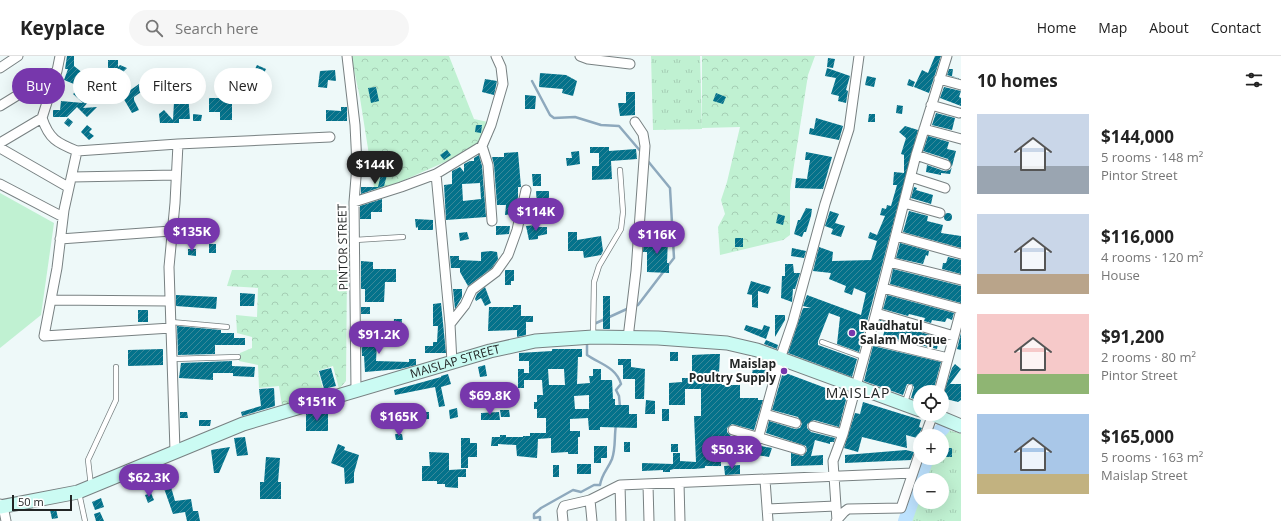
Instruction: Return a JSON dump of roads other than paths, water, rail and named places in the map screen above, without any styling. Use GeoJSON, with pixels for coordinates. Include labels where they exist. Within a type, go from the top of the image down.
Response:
{"type":"FeatureCollection","features":[{"type":"Feature","properties":{"kind":"main road","name":"MAISLAP STREET"},"geometry":{"type":"LineString","coordinates":[[1,506],[78,492],[243,424],[490,351],[535,341],[594,337],[688,339],[727,343],[758,350],[913,407]]}},
{"type":"Feature","properties":{"kind":"main road"},"geometry":{"type":"LineString","coordinates":[[949,421],[961,426]]}},
{"type":"Feature","properties":{"kind":"street"},"geometry":{"type":"LineString","coordinates":[[0,68],[16,56]]}},
{"type":"Feature","properties":{"kind":"street"},"geometry":{"type":"LineString","coordinates":[[58,68],[60,56]]}},
{"type":"Feature","properties":{"kind":"street","name":"PINTOR STREET"},"geometry":{"type":"LineString","coordinates":[[347,56],[355,125],[357,165],[354,202],[356,391]]}},
{"type":"Feature","properties":{"kind":"street"},"geometry":{"type":"LineString","coordinates":[[354,202],[401,188],[436,174],[482,146],[491,125],[503,84],[502,67],[496,56]]}},
{"type":"Feature","properties":{"kind":"street"},"geometry":{"type":"LineString","coordinates":[[580,56],[588,59],[630,64]]}},
{"type":"Feature","properties":{"kind":"street"},"geometry":{"type":"LineString","coordinates":[[758,439],[780,359],[793,321],[825,204],[849,129],[859,56]]}},
{"type":"Feature","properties":{"kind":"street"},"geometry":{"type":"LineString","coordinates":[[836,521],[833,461],[843,434],[883,288],[916,155],[947,56]]}},
{"type":"Feature","properties":{"kind":"street"},"geometry":{"type":"LineString","coordinates":[[939,79],[961,85]]}},
{"type":"Feature","properties":{"kind":"street"},"geometry":{"type":"LineString","coordinates":[[0,106],[12,99]]}},
{"type":"Feature","properties":{"kind":"street"},"geometry":{"type":"LineString","coordinates":[[46,104],[42,118],[50,137],[62,146],[77,151],[178,144],[330,137]]}},
{"type":"Feature","properties":{"kind":"street"},"geometry":{"type":"LineString","coordinates":[[931,105],[959,112]]}},
{"type":"Feature","properties":{"kind":"street"},"geometry":{"type":"LineString","coordinates":[[0,143],[42,118]]}},
{"type":"Feature","properties":{"kind":"street"},"geometry":{"type":"LineString","coordinates":[[628,338],[636,271],[645,146],[643,134],[635,122]]}},
{"type":"Feature","properties":{"kind":"street"},"geometry":{"type":"LineString","coordinates":[[924,129],[961,140]]}},
{"type":"Feature","properties":{"kind":"street"},"geometry":{"type":"LineString","coordinates":[[175,451],[169,301],[171,231],[178,144]]}},
{"type":"Feature","properties":{"kind":"street"},"geometry":{"type":"LineString","coordinates":[[482,146],[488,165],[492,221]]}},
{"type":"Feature","properties":{"kind":"street"},"geometry":{"type":"LineString","coordinates":[[0,148],[68,187]]}},
{"type":"Feature","properties":{"kind":"street"},"geometry":{"type":"LineString","coordinates":[[77,151],[72,177],[68,187],[44,336],[171,325]]}},
{"type":"Feature","properties":{"kind":"street"},"geometry":{"type":"LineString","coordinates":[[916,155],[946,165]]}},
{"type":"Feature","properties":{"kind":"street"},"geometry":{"type":"LineString","coordinates":[[436,174],[450,324],[452,363]]}},
{"type":"Feature","properties":{"kind":"street"},"geometry":{"type":"LineString","coordinates":[[72,177],[176,175]]}},
{"type":"Feature","properties":{"kind":"street"},"geometry":{"type":"LineString","coordinates":[[911,177],[945,188]]}},
{"type":"Feature","properties":{"kind":"street"},"geometry":{"type":"LineString","coordinates":[[0,184],[63,217]]}},
{"type":"Feature","properties":{"kind":"street"},"geometry":{"type":"LineString","coordinates":[[450,324],[464,305],[472,290],[496,272],[508,255],[517,230],[526,190]]}},
{"type":"Feature","properties":{"kind":"street"},"geometry":{"type":"LineString","coordinates":[[904,204],[940,213]]}},
{"type":"Feature","properties":{"kind":"street"},"geometry":{"type":"LineString","coordinates":[[60,239],[171,231]]}},
{"type":"Feature","properties":{"kind":"street"},"geometry":{"type":"LineString","coordinates":[[896,236],[961,254]]}},
{"type":"Feature","properties":{"kind":"street"},"geometry":{"type":"LineString","coordinates":[[889,262],[961,280]]}},
{"type":"Feature","properties":{"kind":"street"},"geometry":{"type":"LineString","coordinates":[[883,288],[961,310],[941,385]]}},
{"type":"Feature","properties":{"kind":"street"},"geometry":{"type":"LineString","coordinates":[[51,300],[169,301]]}},
{"type":"Feature","properties":{"kind":"street"},"geometry":{"type":"LineString","coordinates":[[876,313],[954,336]]}},
{"type":"Feature","properties":{"kind":"street"},"geometry":{"type":"LineString","coordinates":[[869,339],[948,358]]}},
{"type":"Feature","properties":{"kind":"street"},"geometry":{"type":"LineString","coordinates":[[765,414],[796,423]]}},
{"type":"Feature","properties":{"kind":"street"},"geometry":{"type":"LineString","coordinates":[[813,426],[843,434]]}},
{"type":"Feature","properties":{"kind":"street"},"geometry":{"type":"LineString","coordinates":[[733,430],[758,439],[801,450]]}},
{"type":"Feature","properties":{"kind":"street"},"geometry":{"type":"LineString","coordinates":[[836,521],[848,509],[901,508],[916,465]]}},
{"type":"Feature","properties":{"kind":"street"},"geometry":{"type":"LineString","coordinates":[[562,521],[562,511],[564,506],[590,500],[620,485],[913,473]]}},
{"type":"Feature","properties":{"kind":"street"},"geometry":{"type":"LineString","coordinates":[[765,480],[768,521]]}},
{"type":"Feature","properties":{"kind":"street"},"geometry":{"type":"LineString","coordinates":[[679,483],[680,521]]}},
{"type":"Feature","properties":{"kind":"street"},"geometry":{"type":"LineString","coordinates":[[620,485],[621,521]]}},
{"type":"Feature","properties":{"kind":"street"},"geometry":{"type":"LineString","coordinates":[[648,485],[650,521]]}},
{"type":"Feature","properties":{"kind":"street"},"geometry":{"type":"LineString","coordinates":[[590,500],[592,521]]}},
{"type":"Feature","properties":{"kind":"street"},"geometry":{"type":"LineString","coordinates":[[1,506],[6,521]]}},
{"type":"Feature","properties":{"kind":"street"},"geometry":{"type":"LineString","coordinates":[[767,509],[836,506]]}},
{"type":"Feature","properties":{"kind":"lane"},"geometry":{"type":"LineString","coordinates":[[594,337],[594,282],[599,266],[620,229],[623,212],[620,170]]}},
{"type":"Feature","properties":{"kind":"lane"},"geometry":{"type":"LineString","coordinates":[[355,240],[403,237]]}},
{"type":"Feature","properties":{"kind":"lane"},"geometry":{"type":"LineString","coordinates":[[171,325],[227,327]]}},
{"type":"Feature","properties":{"kind":"lane"},"geometry":{"type":"LineString","coordinates":[[822,342],[863,357]]}},
{"type":"Feature","properties":{"kind":"lane"},"geometry":{"type":"LineString","coordinates":[[172,359],[238,358]]}},
{"type":"Feature","properties":{"kind":"lane"},"geometry":{"type":"LineString","coordinates":[[91,487],[88,460],[116,400],[116,367]]}},
{"type":"Feature","properties":{"kind":"lane"},"geometry":{"type":"LineString","coordinates":[[904,404],[910,388]]}},
{"type":"Feature","properties":{"kind":"lane"},"geometry":{"type":"LineString","coordinates":[[78,492],[85,521]]}},
{"type":"Feature","properties":{"kind":"waterway"},"geometry":{"type":"LineString","coordinates":[[532,81],[550,115],[554,118],[575,117],[601,125],[619,126],[642,153]]}},
{"type":"Feature","properties":{"kind":"waterway"},"geometry":{"type":"LineString","coordinates":[[647,160],[670,188],[674,258],[667,267]]}},
{"type":"Feature","properties":{"kind":"waterway"},"geometry":{"type":"LineString","coordinates":[[634,306],[638,305],[664,271]]}},
{"type":"Feature","properties":{"kind":"waterway"},"geometry":{"type":"LineString","coordinates":[[594,324],[629,308]]}},
{"type":"Feature","properties":{"kind":"waterway"},"geometry":{"type":"LineString","coordinates":[[587,341],[587,355],[607,366],[619,378],[621,384],[616,390],[619,396],[620,407]]}},
{"type":"Feature","properties":{"kind":"waterway"},"geometry":{"type":"LineString","coordinates":[[540,521],[540,517],[534,518],[534,514],[541,508],[573,490],[581,492],[594,485],[600,485],[602,477],[613,455],[616,425]]}},
{"type":"Feature","properties":{"kind":"waterway"},"geometry":{"type":"LineString","coordinates":[[905,521],[925,465]]}},
{"type":"Feature","properties":{"kind":"place","name":"Raudhatul Salam Mosque"},"geometry":{"type":"Point","coordinates":[852,333]}},
{"type":"Feature","properties":{"kind":"place","name":"Maislap Poultry Supply"},"geometry":{"type":"Point","coordinates":[784,371]}},
{"type":"Feature","properties":{"kind":"district","name":"MAISLAP"},"geometry":{"type":"Point","coordinates":[858,393]}}]}
